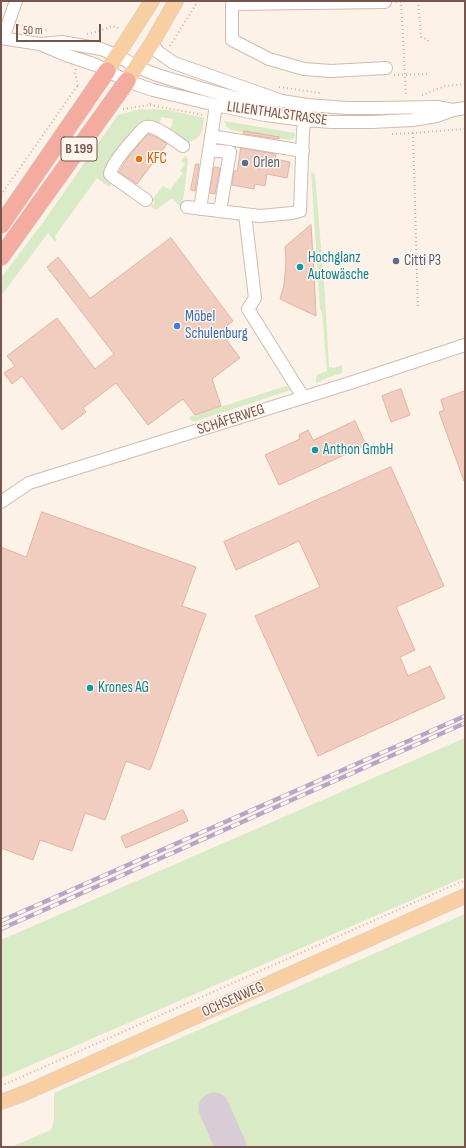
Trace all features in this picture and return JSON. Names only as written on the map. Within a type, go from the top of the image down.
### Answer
[{"type":"highway","name":"B 199","points":[[1,225],[107,71]]},
{"type":"highway","name":"B 199","points":[[1,258],[127,81]]},
{"type":"main road","name":"B 199","points":[[107,71],[152,1]]},
{"type":"main road","name":"B 199","points":[[127,81],[152,43],[176,1]]},
{"type":"main road","name":"OCHSENWEG","points":[[1,1102],[25,1093],[465,896]]},
{"type":"street","points":[[16,1],[9,23],[2,38],[40,44]]},
{"type":"street","points":[[385,2],[233,3],[232,40],[269,59],[304,69],[331,71],[386,68]]},
{"type":"street","name":"LILIENTHALSTRASSE","points":[[40,44],[62,42],[101,49],[118,56],[137,67],[161,76],[236,98],[263,103],[282,100]]},
{"type":"street","name":"LILIENTHALSTRASSE","points":[[152,43],[158,52],[174,63],[282,100],[307,105],[347,108],[412,102],[453,110]]},
{"type":"street","name":"LILIENTHALSTRASSE","points":[[40,44],[96,65],[127,81],[153,90],[265,115],[304,120],[372,122],[412,120],[437,116],[453,110],[465,108]]},
{"type":"street","points":[[200,208],[216,105]]},
{"type":"street","points":[[187,207],[260,216],[300,211],[303,131],[307,105]]},
{"type":"street","points":[[146,200],[112,176],[110,174],[111,170],[141,130],[145,127],[150,126],[156,128],[183,146]]},
{"type":"street","points":[[211,136],[302,151]]},
{"type":"street","points":[[209,150],[230,152],[220,211]]},
{"type":"street","points":[[244,214],[255,298],[248,309],[303,397]]},
{"type":"street","name":"SCHÄFERWEG","points":[[1,502],[29,483],[465,345]]},
{"type":"path","points":[[401,1],[406,97],[412,102]]},
{"type":"path","points":[[418,1],[421,37],[428,40],[428,44]]},
{"type":"path","points":[[9,23],[52,31]]},
{"type":"path","points":[[84,35],[112,26],[119,28],[123,23]]},
{"type":"path","points":[[170,45],[173,48]]},
{"type":"path","points":[[386,68],[386,76],[429,74]]},
{"type":"path","points":[[420,96],[445,86],[465,84]]},
{"type":"path","points":[[1,195],[78,86]]},
{"type":"path","points":[[275,86],[323,94]]},
{"type":"path","points":[[412,120],[418,308]]},
{"type":"path","points":[[1,1086],[465,880]]},
{"type":"green space","points":[[141,109],[168,110],[204,118],[201,134],[196,139],[186,143],[161,126],[171,128],[173,119],[161,117],[159,125],[150,122],[124,149],[114,181],[109,187],[97,178],[55,236],[57,240],[55,242],[48,233],[1,296],[1,278],[46,218],[118,115]]},
{"type":"green space","points":[[224,121],[295,133],[295,136],[293,139],[289,140],[231,130],[227,127]]},
{"type":"green space","points":[[185,156],[187,157],[188,161],[181,208],[172,198],[156,210],[151,207],[155,202],[152,200],[163,186],[170,190],[183,173],[180,171],[185,164],[181,161]]},
{"type":"green space","points":[[311,172],[315,174],[329,367],[334,368],[342,365],[342,373],[316,383],[316,377],[320,373],[327,371],[322,312],[320,309]]},
{"type":"green space","points":[[286,386],[291,390],[193,422],[189,417]]},
{"type":"green space","points":[[465,738],[465,877],[1,1078],[1,940]]},
{"type":"green space","points":[[465,914],[465,1147],[11,1147],[51,1130],[54,1119],[54,1093]]},
{"type":"building","points":[[244,131],[279,137],[279,139],[244,134]]},
{"type":"building","points":[[148,134],[167,144],[137,184],[119,172],[129,156]]},
{"type":"building","points":[[241,148],[276,154],[275,159],[290,162],[287,178],[267,174],[265,186],[255,184],[254,189],[232,185],[234,171],[237,171]]},
{"type":"building","points":[[196,164],[199,164],[195,191],[191,190]]},
{"type":"building","points":[[214,167],[220,168],[215,194],[210,193]]},
{"type":"building","name":"Hochglanz Autowäsche","points":[[311,225],[316,316],[280,299],[285,275],[285,247]]},
{"type":"building","points":[[171,238],[233,321],[220,331],[240,358],[212,379],[221,406],[195,415],[183,399],[148,425],[116,383],[83,408],[86,412],[62,430],[22,376],[12,384],[4,373],[15,366],[7,356],[57,318],[95,369],[114,354],[47,267],[58,257],[90,298]]},
{"type":"building","points":[[401,389],[410,415],[391,422],[382,396]]},
{"type":"building","points":[[465,391],[464,481],[439,412],[444,410],[441,400]]},
{"type":"building","name":"Anthon GmbH","points":[[355,421],[366,445],[279,485],[265,455],[300,439],[299,435],[308,430],[313,440]]},
{"type":"building","points":[[391,467],[444,586],[396,607],[415,650],[400,657],[408,676],[430,666],[445,698],[318,756],[255,616],[320,587],[299,541],[236,570],[224,542]]},
{"type":"building","name":"Krones AG","points":[[42,512],[196,567],[182,606],[206,614],[150,770],[126,761],[105,820],[85,813],[72,851],[40,840],[33,860],[1,848],[1,547],[26,557]]},
{"type":"building","points":[[183,810],[188,821],[126,848],[121,837]]},
{"type":"taxiway","points":[[214,1108],[231,1147]]},
{"type":"railway","points":[[1,921],[465,716]]},
{"type":"railway","points":[[1,929],[465,723]]},
{"type":"place","name":"KFC","points":[[139,159]]},
{"type":"place","name":"Orlen","points":[[245,163]]},
{"type":"place","name":"Citti P3","points":[[396,261]]},
{"type":"place","name":"Hochglanz Autowäsche","points":[[300,267]]},
{"type":"place","name":"Möbel Schulenburg","points":[[177,326]]},
{"type":"place","name":"Anthon GmbH","points":[[315,450]]},
{"type":"place","name":"Krones AG","points":[[90,688]]}]
